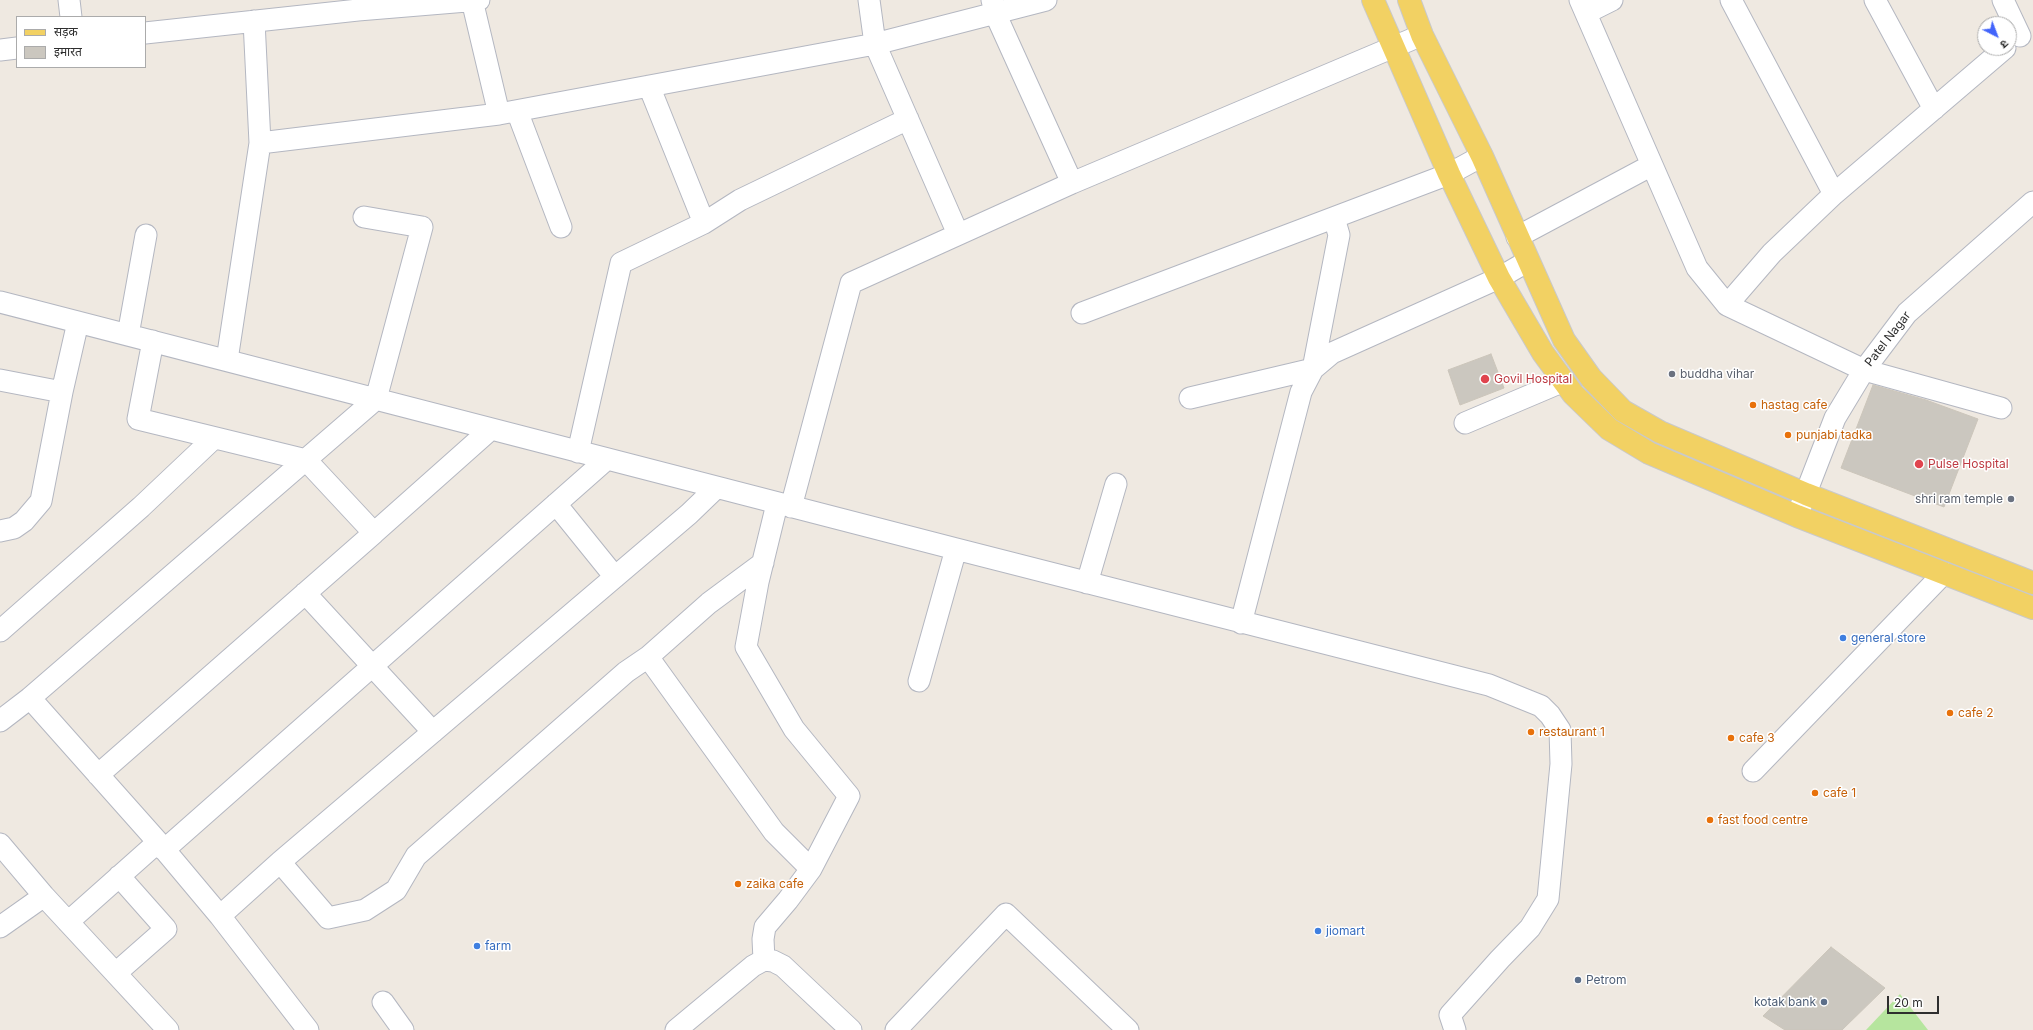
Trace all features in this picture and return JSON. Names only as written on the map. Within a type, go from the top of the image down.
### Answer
[{"type":"main road","points":[[1374,0],[1449,174],[1499,278],[1543,352],[1564,381],[1574,394],[1609,429],[1649,453],[1797,516],[2033,608]]},
{"type":"main road","points":[[1409,0],[1422,35],[1482,156],[1564,340],[1591,378],[1623,411],[1660,432],[1806,494],[2033,583]]},
{"type":"street","points":[[69,0],[71,16]]},
{"type":"street","points":[[146,34],[254,21],[357,5],[475,0],[508,113],[561,227]]},
{"type":"street","points":[[869,0],[875,44],[958,234]]},
{"type":"street","points":[[260,143],[508,113],[875,44],[994,7],[1046,0]]},
{"type":"street","points":[[1612,0],[1583,6],[1697,268],[1728,306],[1864,370],[2001,408]]},
{"type":"street","points":[[1731,0],[1834,194]]},
{"type":"street","points":[[1875,0],[1934,109]]},
{"type":"street","points":[[2003,0],[2009,16]]},
{"type":"street","points":[[994,7],[1072,183]]},
{"type":"street","points":[[226,360],[260,143],[254,21]]},
{"type":"street","points":[[764,960],[762,939],[765,927],[788,900],[811,869],[849,796],[794,729],[746,647],[763,563],[784,505],[851,283],[1072,183],[1422,35]]},
{"type":"street","points":[[0,50],[16,48]]},
{"type":"street","points":[[1728,306],[1772,253],[1834,194],[1996,56]]},
{"type":"street","points":[[649,86],[704,223]]},
{"type":"street","points":[[578,452],[621,263],[704,223],[740,200],[908,119]]},
{"type":"street","points":[[1082,314],[1449,174],[1482,156]]},
{"type":"street","points":[[1517,237],[1652,165]]},
{"type":"street","name":"Patel Nagar","points":[[1797,516],[1835,418],[1864,370],[1906,313],[2033,202]]},
{"type":"street","points":[[0,720],[30,698],[376,399],[422,227],[364,217]]},
{"type":"street","points":[[1241,623],[1301,392],[1313,369],[1339,235],[1334,218]]},
{"type":"street","points":[[128,335],[146,235]]},
{"type":"street","points":[[1190,398],[1313,369],[1332,353],[1499,278],[1528,262]]},
{"type":"street","points":[[0,302],[956,550],[1489,685],[1540,706],[1550,715],[1560,730],[1561,764],[1548,899],[1530,928],[1450,1015],[1455,1030]]},
{"type":"street","points":[[0,530],[14,528],[24,521],[41,501],[62,392],[78,322]]},
{"type":"street","points":[[153,341],[138,419],[306,460],[374,533]]},
{"type":"street","points":[[0,380],[62,392]]},
{"type":"street","points":[[1465,423],[1564,381]]},
{"type":"street","points":[[98,775],[491,429]]},
{"type":"street","points":[[0,631],[141,508],[214,438]]},
{"type":"street","points":[[68,922],[119,876],[161,846],[372,666],[607,459]]},
{"type":"street","points":[[1086,583],[1116,484]]},
{"type":"street","points":[[220,916],[280,862],[689,514],[716,488]]},
{"type":"street","points":[[556,504],[615,577]]},
{"type":"street","points":[[919,681],[956,550]]},
{"type":"street","points":[[280,862],[328,918],[365,910],[396,890],[416,856],[626,672],[648,657],[709,603],[763,563]]},
{"type":"street","points":[[1753,771],[1944,573]]},
{"type":"street","points":[[305,593],[433,732]]},
{"type":"street","points":[[648,657],[774,832],[811,869]]},
{"type":"street","points":[[30,698],[161,846],[220,916],[308,1030]]},
{"type":"street","points":[[0,844],[44,896],[116,973],[162,1028]]},
{"type":"street","points":[[116,973],[166,929],[119,876]]},
{"type":"street","points":[[0,927],[44,896]]},
{"type":"street","points":[[896,1030],[1006,914],[1128,1030]]},
{"type":"street","points":[[676,1030],[753,966],[764,960],[773,961],[782,966],[851,1030]]},
{"type":"street","points":[[383,1002],[403,1030]]},
{"type":"green space","points":[[1900,994],[1928,1030],[1866,1030]]},
{"type":"building","points":[[1491,354],[1504,388],[1460,405],[1448,370]]},
{"type":"building","points":[[1873,385],[1926,400],[1978,419],[1944,507],[1841,468]]},
{"type":"building","name":"kotak bank","points":[[1831,947],[1885,988],[1842,1030],[1785,1030],[1763,1016]]},
{"type":"place","name":"buddha vihar","points":[[1672,374]]},
{"type":"place","name":"Govil Hospital","points":[[1485,379]]},
{"type":"place","name":"hastag cafe","points":[[1753,405]]},
{"type":"place","name":"punjabi tadka","points":[[1788,435]]},
{"type":"place","name":"Pulse Hospital","points":[[1919,464]]},
{"type":"place","name":"shri ram temple","points":[[2011,499]]},
{"type":"place","name":"general store","points":[[1843,638]]},
{"type":"place","name":"cafe 2","points":[[1950,713]]},
{"type":"place","name":"restaurant 1","points":[[1531,732]]},
{"type":"place","name":"cafe 3","points":[[1731,738]]},
{"type":"place","name":"cafe 1","points":[[1815,793]]},
{"type":"place","name":"fast food centre","points":[[1710,820]]},
{"type":"place","name":"zaika cafe","points":[[738,884]]},
{"type":"place","name":"jiomart","points":[[1318,931]]},
{"type":"place","name":"farm","points":[[477,946]]},
{"type":"place","name":"Petrom","points":[[1578,980]]},
{"type":"place","name":"kotak bank","points":[[1824,1002]]}]
